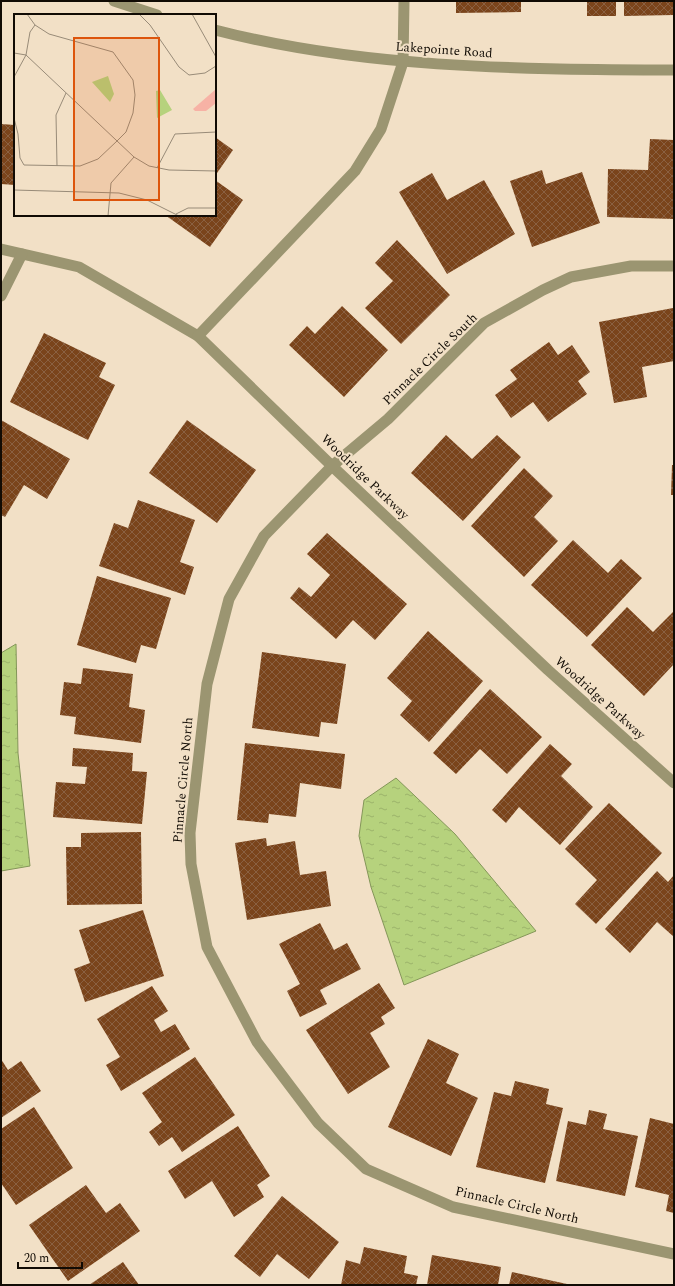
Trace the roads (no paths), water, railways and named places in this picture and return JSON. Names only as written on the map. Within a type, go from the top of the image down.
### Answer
[{"type":"street","points":[[114,1],[154,14]]},
{"type":"street","points":[[198,336],[355,171],[381,130],[403,62],[404,1]]},
{"type":"street","name":"Lakepointe Road","points":[[216,30],[235,36],[323,53],[403,62],[484,67],[577,70],[674,70]]},
{"type":"street","name":"Woodridge Parkway","points":[[1,249],[79,267],[198,336],[332,466],[548,670],[674,783]]},
{"type":"street","points":[[1,296],[22,254]]},
{"type":"street","name":"Pinnacle Circle South","points":[[332,466],[388,419],[484,323],[543,290],[571,277],[631,266],[674,266]]},
{"type":"street","name":"Pinnacle Circle North","points":[[332,466],[264,536],[229,599],[211,668],[207,684],[190,833],[191,864],[207,947],[257,1042],[318,1123],[366,1169],[454,1207],[674,1254]]},
{"type":"water","points":[[16,644],[18,753],[30,866],[1,871],[1,653]]},
{"type":"water","points":[[396,778],[455,834],[536,931],[404,985],[371,887],[359,836],[364,800]]}]
